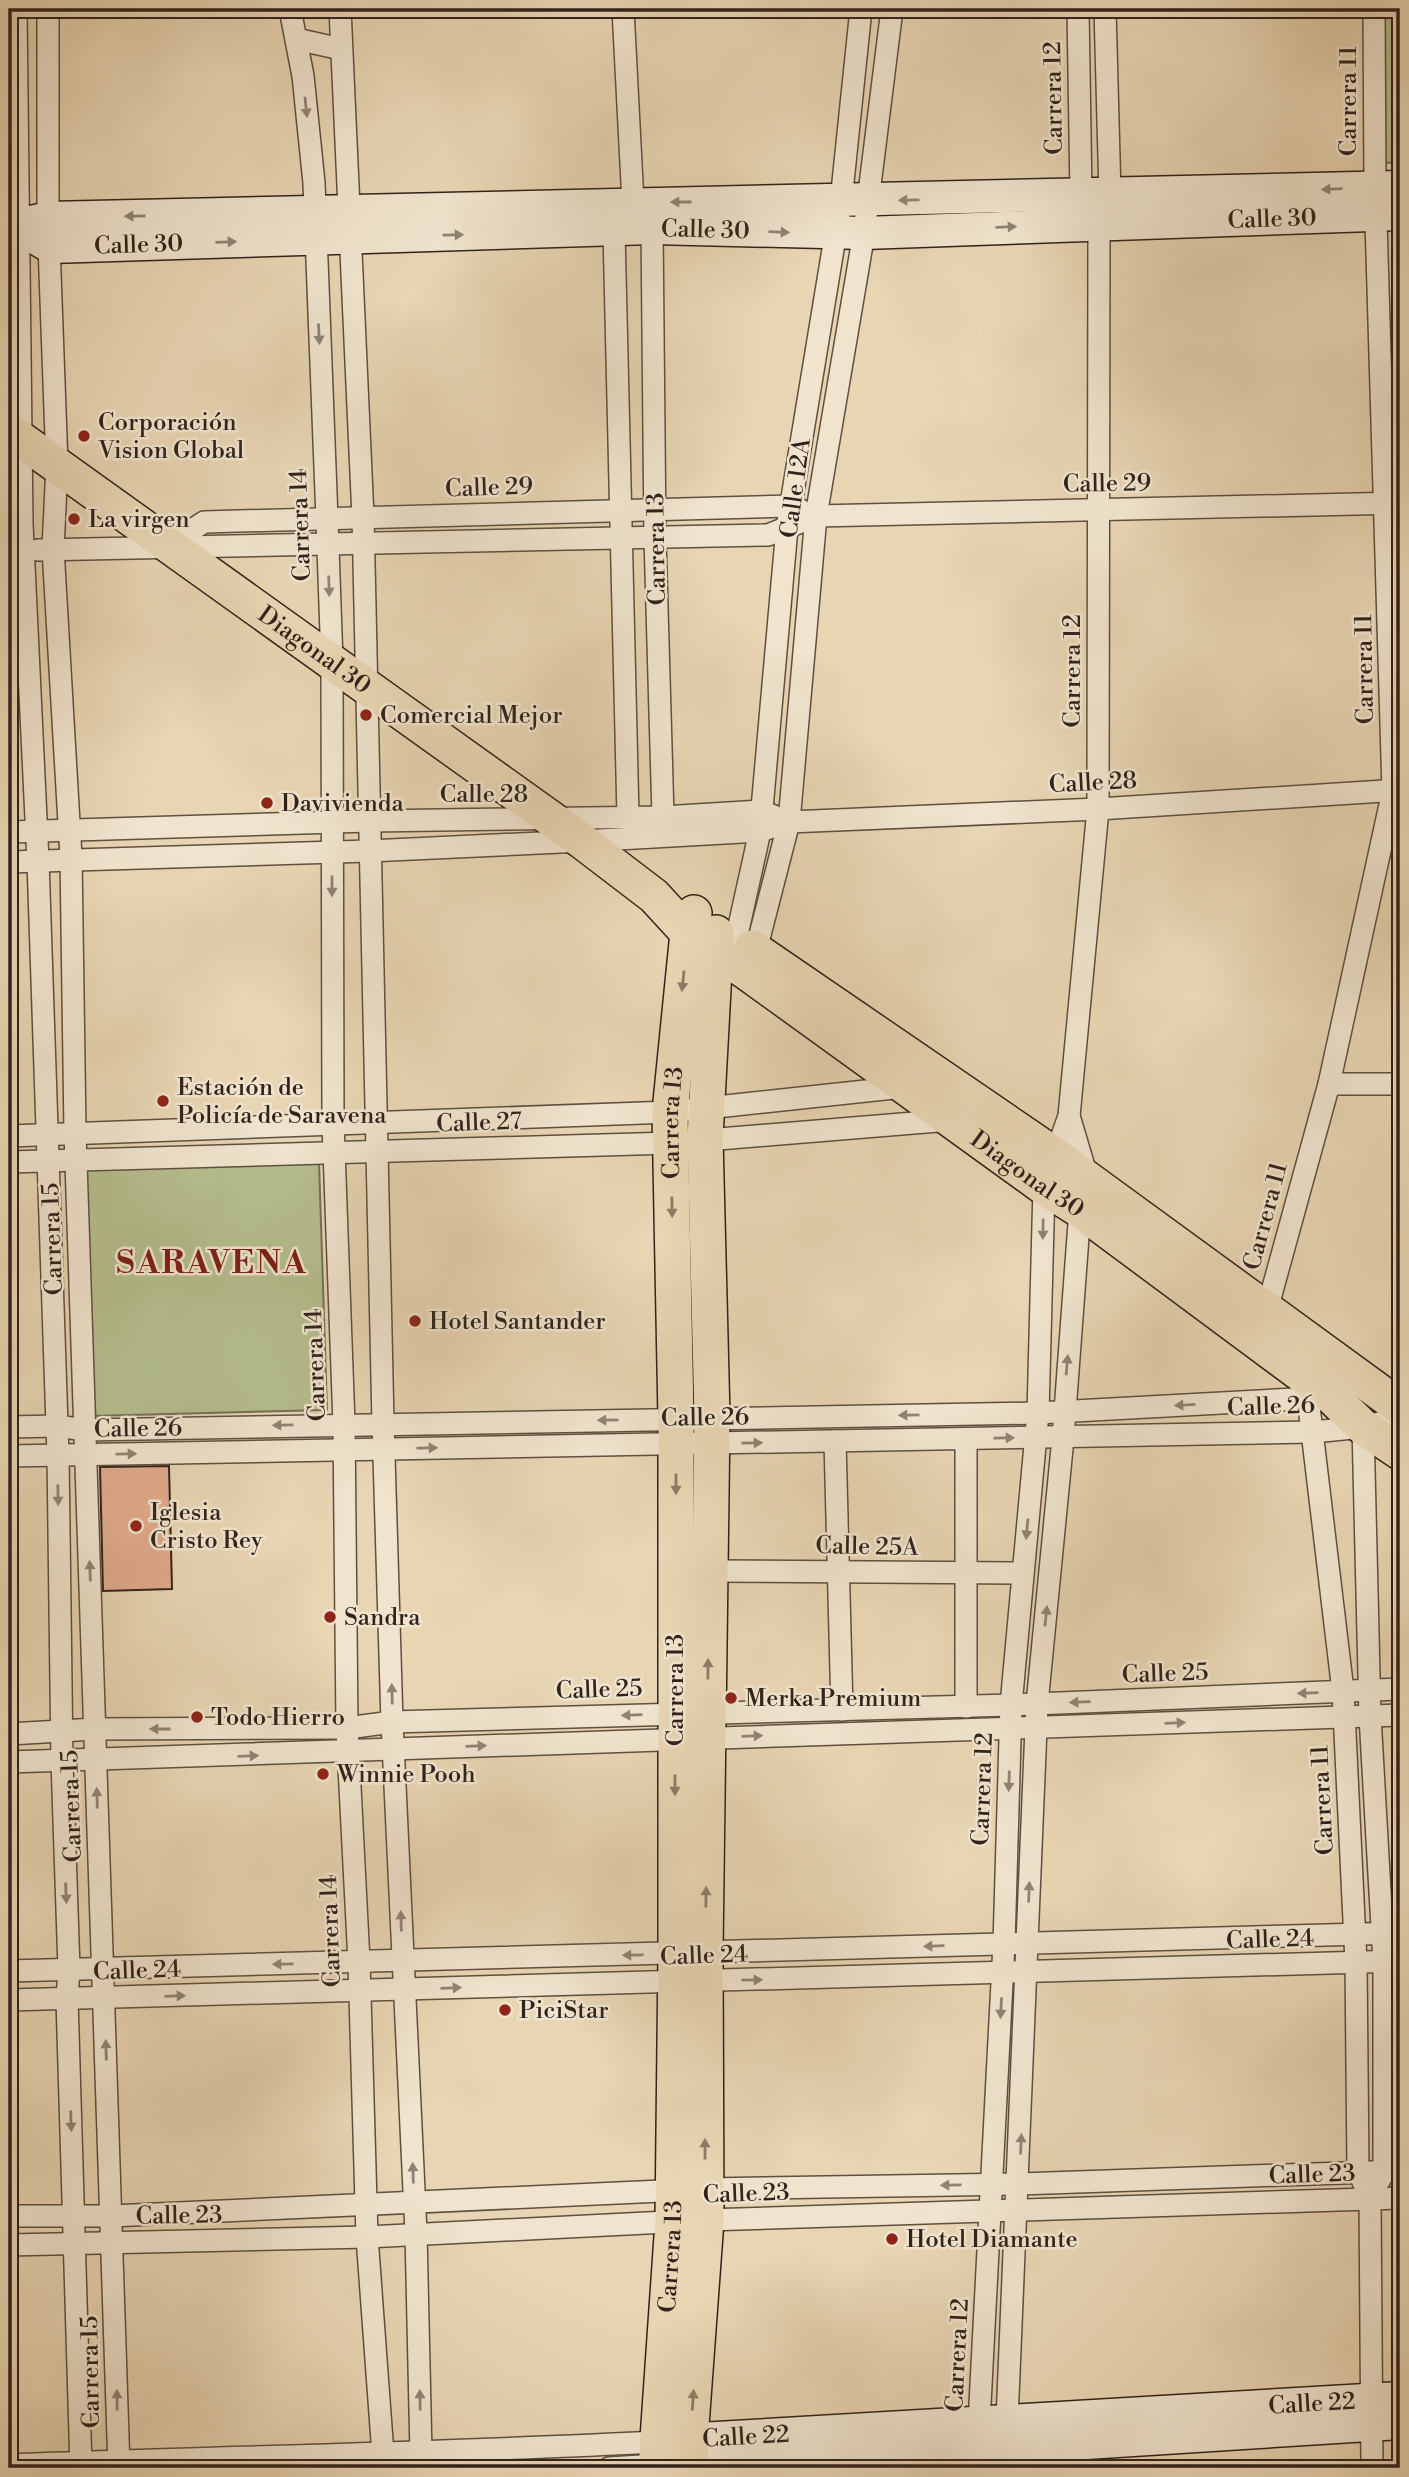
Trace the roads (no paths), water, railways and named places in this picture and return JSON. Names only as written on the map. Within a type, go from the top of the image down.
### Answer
[{"type":"main road","name":"Diagonal 30","points":[[15,435],[366,684],[723,944],[1053,1154],[1084,1195],[1320,1397],[1400,1452]]},
{"type":"main road","name":"Diagonal 30","points":[[723,944],[904,1087],[1044,1187],[1084,1195],[1266,1312],[1395,1404]]},
{"type":"main road","name":"Carrera 13","points":[[674,2458],[689,2206],[691,1967],[691,1726],[676,1431],[688,1125],[723,944]]},
{"type":"main road","name":"Carrera 13","points":[[688,1125],[712,1430],[710,1571],[691,1726]]},
{"type":"street","name":"Carrera 15","points":[[48,9],[50,233],[57,465],[52,549],[71,858],[75,1132],[113,2242],[118,2464]]},
{"type":"street","name":"Carrera 14","points":[[290,9],[314,183],[327,519],[332,662],[333,1123],[344,1424],[347,1728],[359,1962],[367,2237],[384,2461]]},
{"type":"street","points":[[340,9],[363,517],[375,1151],[394,1749],[416,2233],[420,2461]]},
{"type":"street","points":[[623,9],[633,203],[652,228]]},
{"type":"street","name":"Calle 12A","points":[[723,944],[789,822],[816,516],[853,201],[861,9]]},
{"type":"street","name":"Calle 12A","points":[[723,944],[760,821],[790,506],[850,233],[853,201],[892,9]]},
{"type":"street","name":"Carrera 12","points":[[1079,9],[1097,205]]},
{"type":"street","name":"Carrera 12","points":[[993,2446],[1018,2212],[1037,1704],[1084,1195],[1069,1116],[1098,809],[1097,205],[1105,9]]},
{"type":"street","name":"Carrera 11","points":[[1266,1312],[1329,1084],[1396,790],[1388,201],[1374,9]]},
{"type":"street","name":"Carrera 15","points":[[20,10],[12,228],[15,524],[38,861],[58,1455],[62,1761],[69,1969],[67,1999],[77,2244],[81,2465]]},
{"type":"street","points":[[296,39],[341,49]]},
{"type":"street","name":"Calle 30","points":[[50,233],[314,226],[633,203],[853,201],[1097,205],[1388,201]]},
{"type":"street","points":[[614,232],[633,203]]},
{"type":"street","name":"Calle 30","points":[[348,224],[614,232],[652,228],[850,233],[1097,205]]},
{"type":"street","points":[[12,228],[50,233]]},
{"type":"street","name":"Carrera 13","points":[[652,228],[655,538],[663,817]]},
{"type":"street","name":"Carrera 13","points":[[614,232],[628,817]]},
{"type":"street","name":"Calle 29","points":[[16,551],[169,545],[219,548],[768,535],[816,516],[1393,503]]},
{"type":"street","name":"Calle 29","points":[[169,545],[204,522],[790,506],[816,516]]},
{"type":"street","points":[[15,524],[52,549]]},
{"type":"street","name":"Calle 28","points":[[9,832],[369,821],[628,817],[789,822],[1098,809],[1396,790]]},
{"type":"street","points":[[628,817],[649,837],[663,817]]},
{"type":"street","name":"Calle 28","points":[[9,862],[71,858],[369,851],[582,841],[649,837],[760,821]]},
{"type":"street","points":[[1329,1084],[1400,1084]]},
{"type":"street","name":"Calle 27","points":[[9,1162],[375,1151],[688,1125],[904,1087]]},
{"type":"street","name":"Carrera 12","points":[[993,2446],[991,2213],[1004,1944],[1011,1705],[1038,1413],[1044,1187],[1053,1154],[1069,1116]]},
{"type":"street","name":"Calle 27","points":[[9,1136],[375,1122],[688,1125],[950,1120]]},
{"type":"street","name":"Carrera 11","points":[[1320,1397],[1312,1432],[1343,1691],[1356,1962],[1357,2171],[1370,2198],[1386,2411],[1372,2468]]},
{"type":"street","name":"Calle 26","points":[[9,1455],[385,1448],[1320,1397],[1395,1404]]},
{"type":"street","name":"Calle 26","points":[[712,1430],[835,1441],[1312,1432],[1363,1427],[1395,1404]]},
{"type":"street","name":"Calle 26","points":[[9,1427],[57,1426],[85,1430],[383,1423],[676,1431]]},
{"type":"street","name":"Carrera 11","points":[[1363,1427],[1370,1716],[1392,1934],[1392,2171],[1370,2198]]},
{"type":"street","points":[[966,1439],[966,1707]]},
{"type":"street","points":[[835,1441],[842,1710]]},
{"type":"street","name":"Calle 25A","points":[[710,1571],[1023,1573]]},
{"type":"street","name":"Calle 25","points":[[9,1762],[348,1752],[691,1726],[842,1710],[1400,1689]]},
{"type":"street","name":"Calle 25","points":[[9,1734],[95,1730],[347,1728],[393,1722],[1010,1729],[1400,1715]]},
{"type":"street","name":"Calle 24","points":[[9,2000],[406,1989],[1004,1944],[1392,1934]]},
{"type":"street","name":"Calle 24","points":[[9,1971],[403,1960],[1002,1974],[1392,1961]]},
{"type":"street","name":"Calle 23","points":[[9,2245],[367,2237],[689,2206],[992,2184],[1392,2171]]},
{"type":"street","name":"Calle 23","points":[[9,2217],[111,2216],[414,2203],[991,2213],[1400,2198]]},
{"type":"street","name":"Calle 22","points":[[9,2465],[674,2458],[993,2446],[1386,2411]]},
{"type":"street","name":"Calle 22","points":[[609,2468],[674,2458]]},
{"type":"place","name":"Corporación Vision Global","points":[[84,436]]},
{"type":"place","name":"La virgen","points":[[74,519]]},
{"type":"place","name":"Comercial Mejor","points":[[366,715]]},
{"type":"place","name":"Davivienda","points":[[267,803]]},
{"type":"place","name":"Estación de Policía de Saravena","points":[[163,1101]]},
{"type":"place","name":"Hotel Santander","points":[[415,1321]]},
{"type":"place","name":"Iglesia Cristo Rey","points":[[136,1526]]},
{"type":"place","name":"Sandra","points":[[330,1617]]},
{"type":"place","name":"Merka Premium","points":[[731,1698]]},
{"type":"place","name":"Todo Hierro","points":[[197,1717]]},
{"type":"place","name":"Winnie Pooh","points":[[323,1774]]},
{"type":"place","name":"PiciStar","points":[[505,2010]]},
{"type":"place","name":"Hotel Diamante","points":[[892,2239]]},
{"type":"district","name":"SARAVENA","points":[[212,1262]]}]
